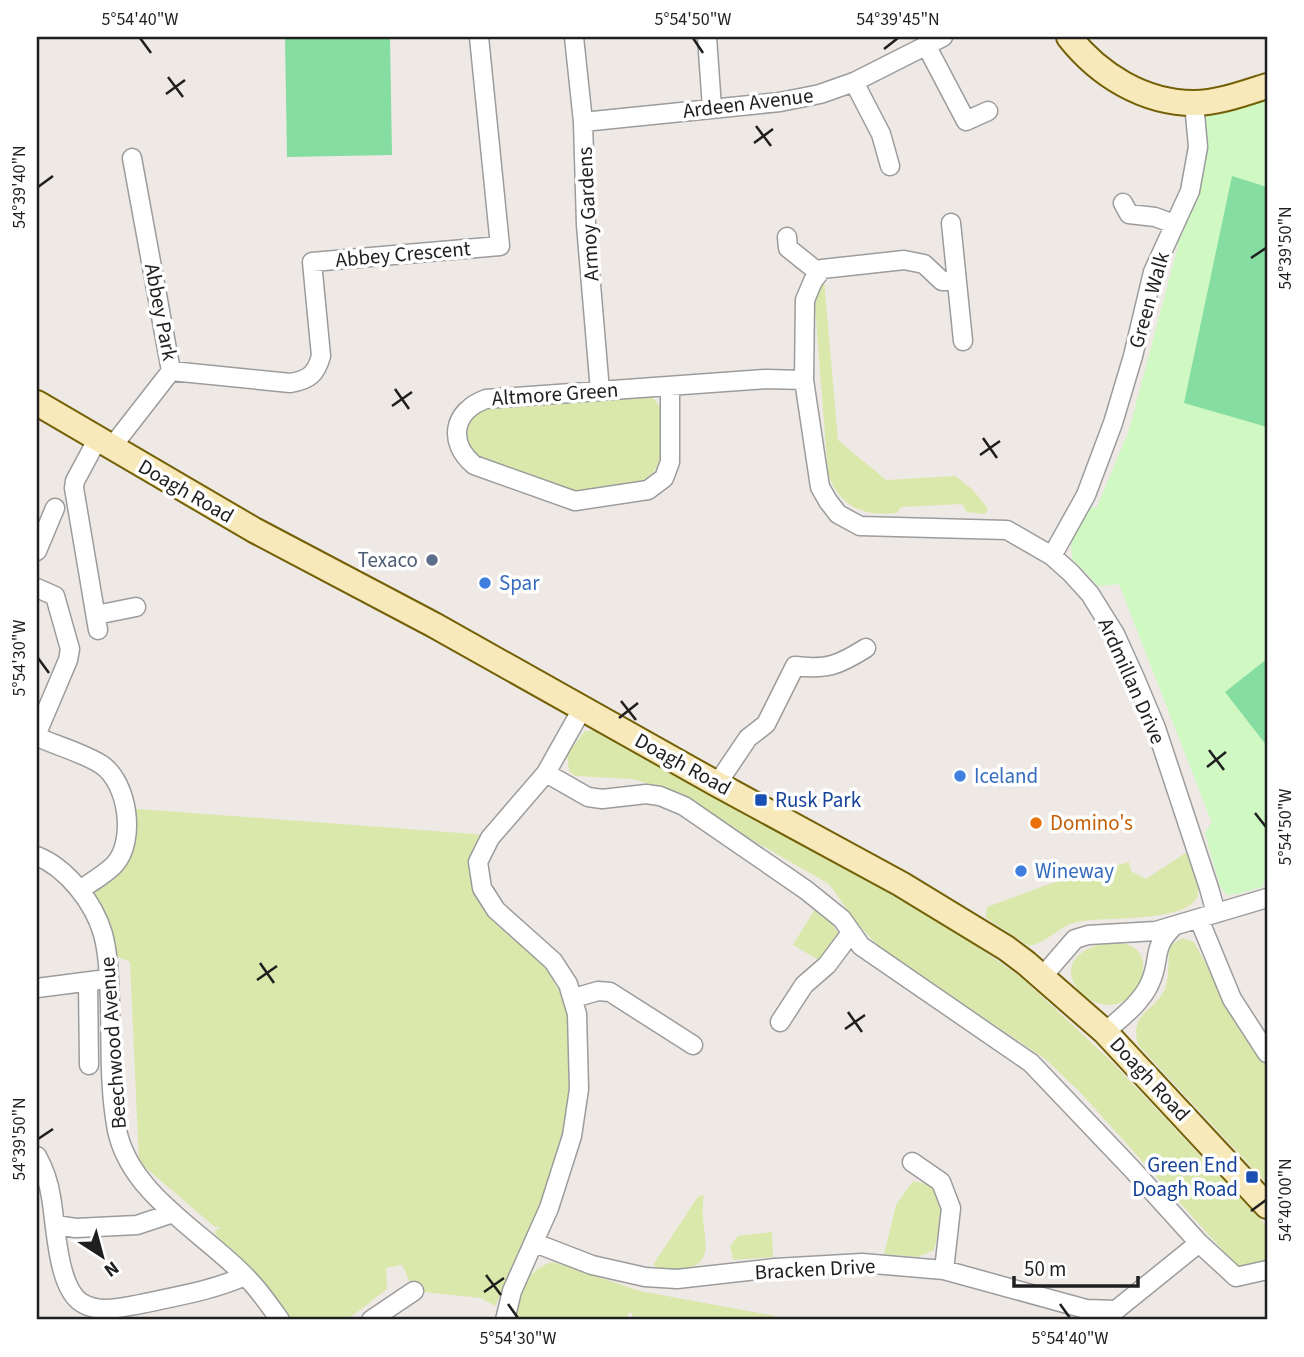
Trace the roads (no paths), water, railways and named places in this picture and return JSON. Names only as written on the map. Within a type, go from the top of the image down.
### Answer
[{"type":"main road","points":[[1069,37],[1084,56],[1111,78],[1149,96],[1194,103],[1238,95],[1267,86]]},
{"type":"main road","name":"Doagh Road","points":[[37,403],[254,530],[434,625],[947,911],[1006,948],[1105,1032],[1267,1206]]},
{"type":"street","name":"Abbey Crescent","points":[[172,371],[290,383],[306,381],[317,370],[321,356],[312,262],[500,246],[479,37]]},
{"type":"street","name":"Armoy Gardens","points":[[574,37],[583,122],[586,225],[600,391]]},
{"type":"street","points":[[707,37],[712,108]]},
{"type":"street","name":"Ardeen Avenue","points":[[583,122],[779,102],[820,94],[854,82],[943,37]]},
{"type":"street","points":[[926,45],[966,121],[988,111]]},
{"type":"street","points":[[854,82],[881,134],[890,166]]},
{"type":"street","name":"Green Walk","points":[[1052,556],[1086,495],[1113,423],[1133,356],[1153,272],[1188,199],[1198,147],[1194,103]]},
{"type":"street","name":"Abbey Park","points":[[132,158],[172,371],[104,444],[75,481],[74,488],[97,622],[136,607]]},
{"type":"street","points":[[1127,215],[1155,217],[1174,224]]},
{"type":"street","points":[[951,223],[963,341]]},
{"type":"street","points":[[787,237],[788,247],[818,272]]},
{"type":"street","points":[[804,380],[803,310],[808,289],[818,272],[827,268],[904,260],[924,264],[942,281],[956,281]]},
{"type":"street","name":"Altmore Green","points":[[670,386],[670,462],[664,478],[648,490],[585,501],[563,499],[474,465],[463,455],[458,443],[457,431],[463,413],[476,402],[486,398],[765,379],[804,380]]},
{"type":"street","name":"Ardmillan Drive","points":[[804,380],[820,487],[838,514],[860,526],[1007,530],[1052,556],[1090,594],[1115,634],[1156,728],[1206,877],[1207,916],[1232,999],[1267,1053]]},
{"type":"street","points":[[37,551],[55,508]]},
{"type":"street","points":[[37,589],[55,597],[70,649],[37,735],[101,764],[114,775],[121,789],[128,839],[116,863],[80,890]]},
{"type":"street","points":[[717,784],[748,738],[766,724],[795,666],[831,667],[866,648]]},
{"type":"street","points":[[505,1320],[512,1291],[535,1243],[565,1166],[579,1089],[577,1014],[568,984],[553,961],[496,910],[482,888],[478,862],[490,838],[546,773],[582,709]]},
{"type":"street","points":[[546,773],[588,797],[603,799],[646,794],[660,796],[684,806],[806,890],[842,919],[861,946],[1031,1063],[1199,1244],[1236,1277],[1267,1270]]},
{"type":"street","name":"Beechwood Avenue","points":[[37,856],[53,862],[80,890],[102,932],[109,979],[112,1088],[117,1130],[133,1171],[173,1213],[245,1276],[280,1320]]},
{"type":"street","points":[[1042,977],[1075,939],[1088,935],[1157,931],[1267,898]]},
{"type":"street","points":[[1105,1032],[1141,997],[1150,984],[1161,938],[1172,927]]},
{"type":"street","points":[[780,1022],[804,985],[827,965],[851,933]]},
{"type":"street","points":[[1129,933],[1144,944],[1154,969]]},
{"type":"street","points":[[37,988],[109,979]]},
{"type":"street","points":[[88,982],[89,1065]]},
{"type":"street","points":[[574,998],[598,991],[610,992],[693,1045]]},
{"type":"street","points":[[37,1156],[51,1194],[61,1263],[70,1292],[83,1304],[109,1310],[218,1288],[245,1276]]},
{"type":"street","points":[[912,1163],[940,1182],[951,1208],[944,1270]]},
{"type":"street","points":[[55,1225],[76,1228],[137,1225],[173,1213]]},
{"type":"street","name":"Bracken Drive","points":[[535,1243],[592,1265],[645,1277],[677,1279],[775,1268],[862,1263],[944,1270],[1086,1309],[1116,1310],[1199,1244]]},
{"type":"street","points":[[371,1320],[414,1291]]},
{"type":"place","name":"Texaco","points":[[432,560]]},
{"type":"place","name":"Spar","points":[[485,583]]},
{"type":"place","name":"Iceland","points":[[960,776]]},
{"type":"place","name":"Rusk Park","points":[[761,800]]},
{"type":"place","name":"Domino's","points":[[1036,823]]},
{"type":"place","name":"Wineway","points":[[1021,871]]},
{"type":"place","name":"Green End Doagh Road","points":[[1252,1177]]}]
